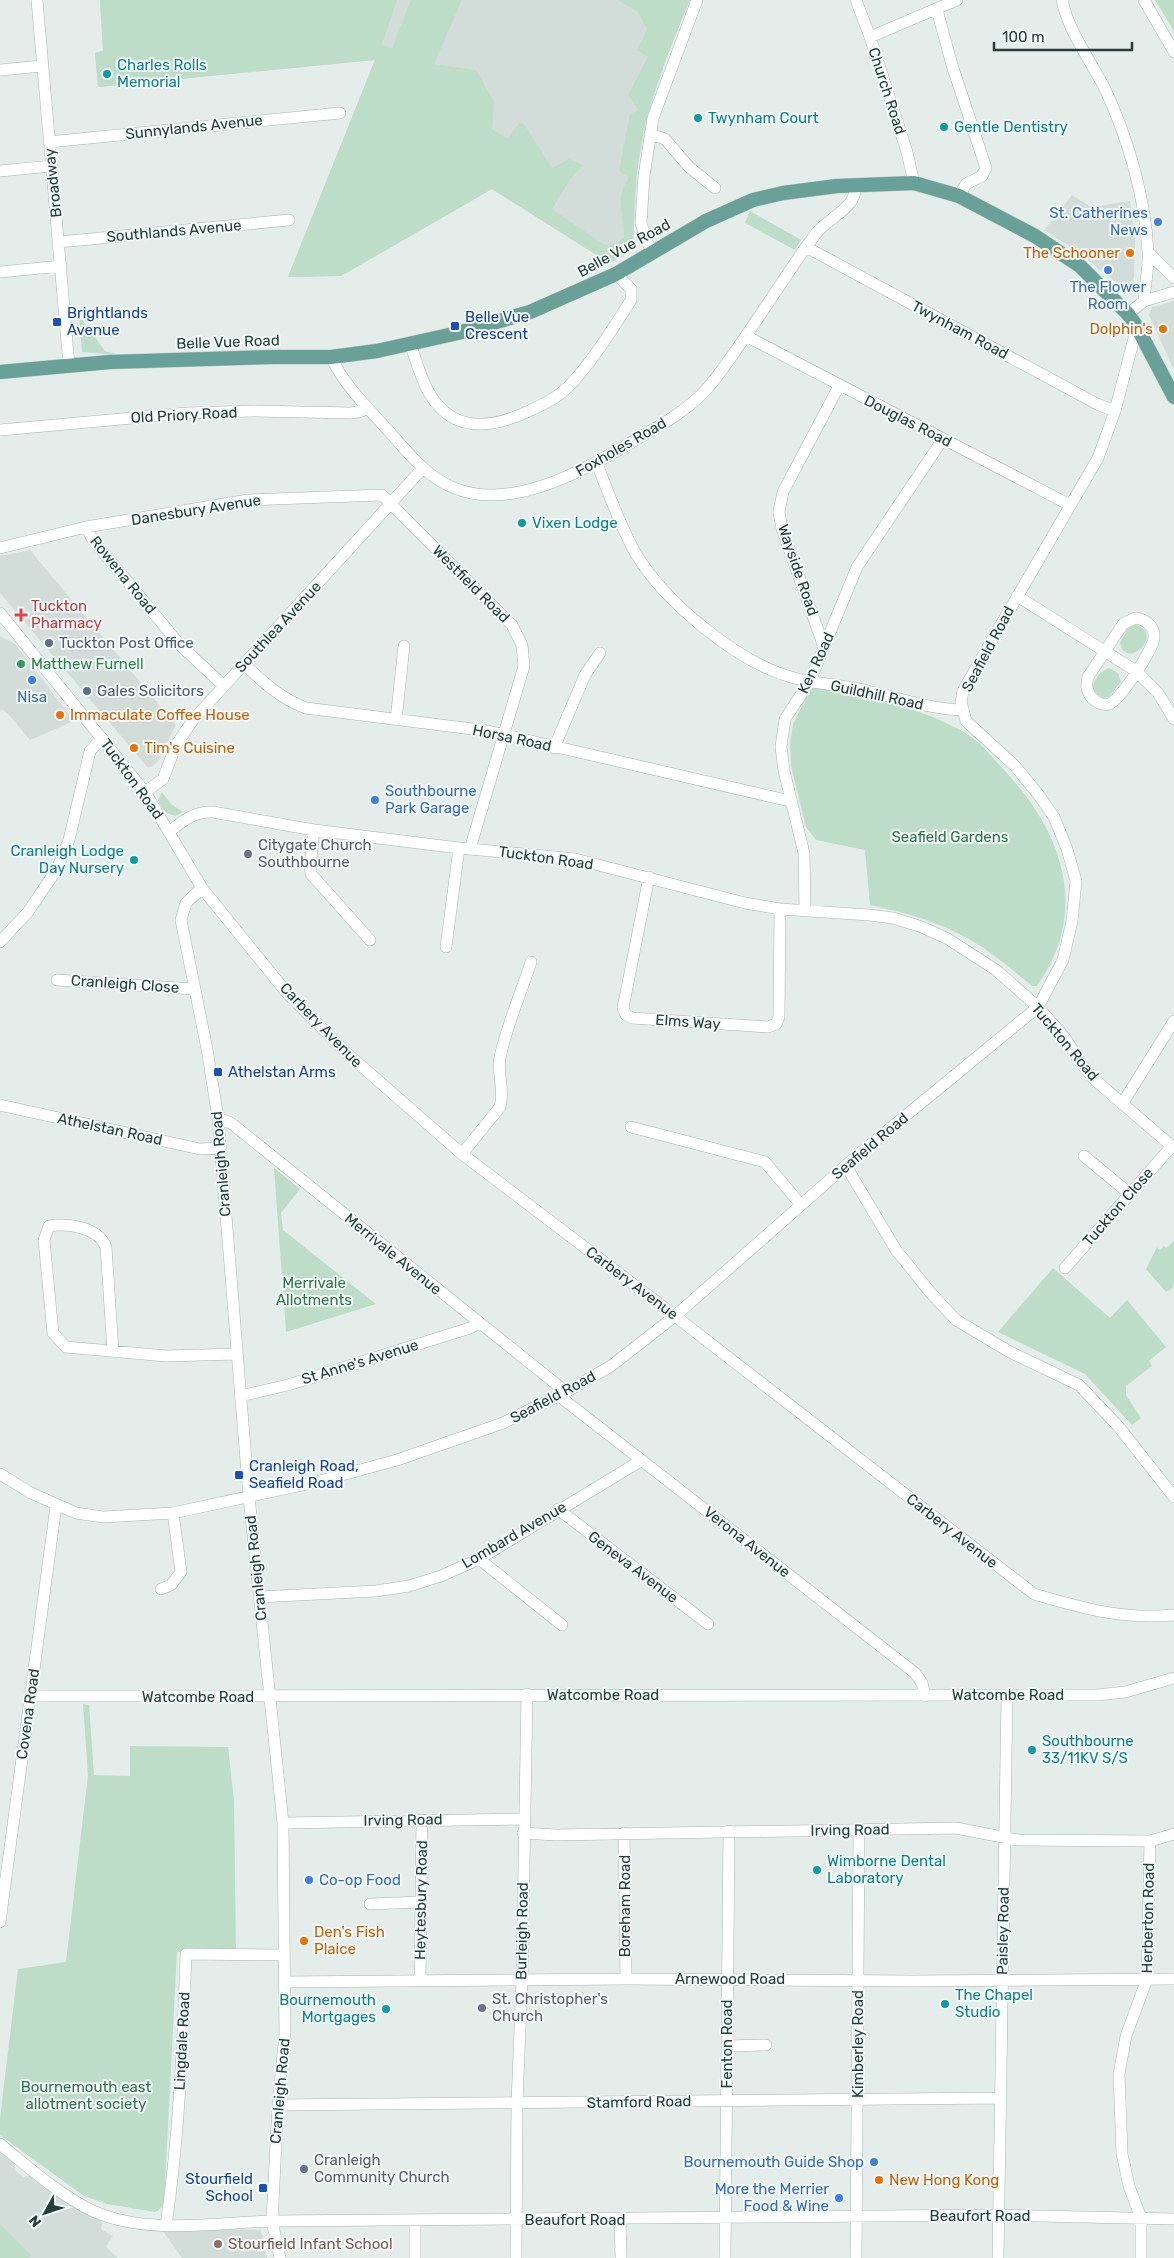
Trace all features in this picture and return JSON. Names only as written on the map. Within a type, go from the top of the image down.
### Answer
[{"type":"main road","name":"Belle Vue Road","points":[[0,372],[69,365],[264,357],[331,358],[377,351],[458,333],[530,312],[616,274],[706,221],[753,200],[783,193],[855,184],[914,184],[959,196],[1035,236],[1080,266],[1128,314],[1138,327],[1174,398]]},
{"type":"street","name":"Broadway","points":[[37,0],[69,365]]},
{"type":"street","points":[[653,252],[647,242],[641,223],[644,176],[650,134],[653,118],[668,73],[697,0]]},
{"type":"street","name":"Church Road","points":[[856,0],[870,37],[907,152],[914,184]]},
{"type":"street","points":[[870,37],[957,0]]},
{"type":"street","points":[[1062,0],[1070,27],[1092,64],[1113,107],[1128,149],[1140,198],[1148,252],[1144,301]]},
{"type":"street","points":[[1144,0],[1174,52]]},
{"type":"street","points":[[937,10],[952,65],[986,168],[982,176],[966,184],[959,196]]},
{"type":"street","points":[[0,70],[42,66]]},
{"type":"street","name":"Sunnylands Avenue","points":[[48,142],[340,114]]},
{"type":"street","points":[[650,134],[665,139],[689,167],[715,188]]},
{"type":"street","points":[[0,171],[51,166]]},
{"type":"street","name":"Foxholes Road","points":[[331,358],[339,375],[367,407],[423,468],[439,481],[454,488],[490,495],[544,485],[597,464],[689,406],[712,383],[819,230],[850,204],[856,192],[855,184]]},
{"type":"street","name":"Southlands Avenue","points":[[59,242],[289,220]]},
{"type":"street","name":"Twynham Road","points":[[806,247],[1090,400],[1115,411]]},
{"type":"street","points":[[1148,252],[1174,278]]},
{"type":"street","points":[[0,272],[61,266]]},
{"type":"street","points":[[410,343],[423,380],[434,401],[443,411],[452,417],[476,426],[510,420],[553,399],[568,387],[589,360],[631,300],[631,290],[616,274]]},
{"type":"street","points":[[1128,314],[1144,301],[1174,292]]},
{"type":"street","name":"Seafield Road","points":[[0,1474],[56,1506],[76,1513],[103,1517],[173,1513],[249,1498],[398,1460],[503,1423],[562,1394],[611,1366],[675,1316],[846,1166],[1038,1007],[1063,960],[1072,921],[1076,881],[1067,849],[1054,817],[1015,766],[966,721],[961,702],[963,691],[1098,458],[1115,411],[1138,327]]},
{"type":"street","name":"Douglas Road","points":[[746,336],[1070,505]]},
{"type":"street","name":"Wayside Road","points":[[824,647],[782,529],[780,512],[784,492],[839,386]]},
{"type":"street","name":"Old Priory Road","points":[[0,430],[187,413],[253,411],[351,414],[362,411],[367,407]]},
{"type":"street","name":"Ken Road","points":[[805,910],[804,853],[790,801],[782,747],[785,719],[810,681],[863,555],[943,439]]},
{"type":"street","name":"Guildhill Road","points":[[597,464],[629,541],[649,573],[685,612],[725,643],[778,672],[810,681],[856,688],[945,710],[963,710]]},
{"type":"street","name":"Southlea Avenue","points":[[145,792],[163,779],[176,745],[193,720],[423,468]]},
{"type":"street","name":"Danesbury Avenue","points":[[0,548],[86,528],[248,500],[382,495],[392,504]]},
{"type":"street","name":"Westfield Road","points":[[392,504],[512,625],[523,652],[524,666],[464,848],[446,947]]},
{"type":"street","name":"Rowena Road","points":[[86,528],[93,540],[180,645],[224,686]]},
{"type":"street","points":[[1017,596],[1136,672],[1158,693],[1174,719]]},
{"type":"street","name":"Tuckton Road","points":[[0,613],[145,792],[169,832],[192,815],[203,812],[314,830],[575,859],[716,896],[780,909],[893,918],[922,927],[948,939],[996,970],[1038,1007],[1095,1080],[1173,1147]]},
{"type":"street","points":[[1141,619],[1148,622],[1154,634],[1154,640],[1136,672],[1115,701],[1109,704],[1101,704],[1088,693],[1086,684],[1088,676],[1105,652],[1123,624],[1130,620],[1141,619]]},
{"type":"street","points":[[396,720],[404,646]]},
{"type":"street","points":[[554,748],[585,675],[600,653]]},
{"type":"street","name":"Horsa Road","points":[[244,664],[266,685],[292,703],[306,708],[503,734],[554,748],[790,801]]},
{"type":"street","points":[[0,942],[28,912],[57,869],[69,840],[90,751],[102,738]]},
{"type":"street","points":[[314,830],[311,874],[370,940]]},
{"type":"street","name":"Carbery Avenue","points":[[169,832],[202,888],[261,962],[319,1026],[392,1095],[462,1154],[1034,1594],[1097,1612],[1145,1618],[1174,1615]]},
{"type":"street","name":"Elms Way","points":[[649,877],[623,1008],[626,1016],[632,1018],[768,1027],[776,1024],[779,1017],[780,909]]},
{"type":"street","name":"Cranleigh Road","points":[[202,888],[186,903],[181,920],[218,1118],[249,1498],[283,1823],[285,2034],[278,2105],[272,2221],[280,2258]]},
{"type":"street","points":[[462,1154],[500,1107],[503,1098],[499,1075],[500,1058],[530,962]]},
{"type":"street","name":"Cranleigh Close","points":[[57,980],[194,989]]},
{"type":"street","points":[[1122,1104],[1174,1021]]},
{"type":"street","name":"Athelstan Road","points":[[0,1105],[200,1149],[220,1148]]},
{"type":"street","name":"Merrivale Avenue","points":[[218,1118],[232,1123],[479,1323],[562,1394]]},
{"type":"street","points":[[631,1127],[765,1162],[801,1205]]},
{"type":"street","name":"Tuckton Close","points":[[1064,1268],[1173,1147]]},
{"type":"street","points":[[1084,1156],[1130,1194]]},
{"type":"street","points":[[846,1166],[896,1250],[930,1292],[956,1320],[1010,1352],[1079,1385],[1118,1426],[1174,1497]]},
{"type":"street","points":[[113,1351],[106,1247],[102,1237],[93,1232],[61,1224],[49,1226],[44,1240],[53,1334],[66,1347],[166,1356],[237,1354]]},
{"type":"street","name":"St Anne's Avenue","points":[[240,1396],[288,1385],[470,1328],[479,1323]]},
{"type":"street","name":"Verona Avenue","points":[[562,1394],[642,1460],[915,1673],[922,1683],[925,1696]]},
{"type":"street","name":"Lombard Avenue","points":[[259,1597],[376,1591],[409,1586],[441,1576],[479,1559],[558,1509],[642,1460]]},
{"type":"street","name":"Covena Road","points":[[0,1922],[56,1506]]},
{"type":"street","name":"Geneva Avenue","points":[[558,1509],[708,1624]]},
{"type":"street","points":[[161,1589],[171,1584],[181,1572],[173,1513]]},
{"type":"street","points":[[479,1559],[562,1625]]},
{"type":"street","name":"Watcombe Road","points":[[30,1696],[270,1697],[527,1694],[1097,1695],[1126,1692],[1174,1678]]},
{"type":"street","name":"Burleigh Road","points":[[516,2258],[517,2103],[522,1980],[523,1820],[527,1694]]},
{"type":"street","name":"Paisley Road","points":[[998,2258],[1007,1695]]},
{"type":"street","name":"Heytesbury Road","points":[[420,1981],[422,1820]]},
{"type":"street","name":"Irving Road","points":[[283,1823],[523,1820]]},
{"type":"street","name":"Irving Road","points":[[523,1833],[556,1835],[624,1832],[956,1828],[1006,1839],[1150,1841],[1174,1834]]},
{"type":"street","name":"Kimberley Road","points":[[856,2258],[859,1830]]},
{"type":"street","name":"Fenton Road","points":[[725,2258],[729,1831]]},
{"type":"street","name":"Boreham Road","points":[[624,1832],[626,1979]]},
{"type":"street","name":"Herberton Road","points":[[1141,2258],[1141,2218],[1129,2186],[1120,2141],[1119,2074],[1126,2036],[1147,1980],[1150,1841]]},
{"type":"street","points":[[370,1904],[421,1902]]},
{"type":"street","name":"Lingdale Road","points":[[166,2226],[172,2184],[182,2063],[186,1954],[284,1955]]},
{"type":"street","name":"Arnewood Road","points":[[285,1982],[626,1979],[858,1981],[1174,1979]]},
{"type":"street","points":[[728,2046],[766,2045]]},
{"type":"street","name":"Stamford Road","points":[[278,2105],[1001,2098]]},
{"type":"street","name":"Beaufort Road","points":[[0,2144],[24,2164],[94,2212],[135,2223],[166,2226],[272,2221],[620,2220],[998,2215],[1174,2219]]},
{"type":"street","points":[[415,2220],[415,2258]]},
{"type":"street","points":[[620,2220],[620,2258]]},
{"type":"shaded area","points":[[100,0],[669,0],[663,69],[647,117],[637,171],[633,246],[626,255],[609,263],[492,189],[341,276],[288,277],[375,60],[98,87],[95,53],[103,51]]},
{"type":"shaded area","points":[[1072,195],[1091,207],[1130,201],[1135,241],[1134,277],[1131,286],[1121,286],[1075,250],[1044,230]]},
{"type":"shaded area","points":[[1174,301],[1174,370],[1149,315],[1152,307]]},
{"type":"shaded area","points":[[30,550],[176,725],[158,761],[153,766],[148,768],[0,593],[0,556]]},
{"type":"shaded area","points":[[0,636],[15,644],[74,721],[30,740],[9,715],[2,709],[0,711]]},
{"type":"shaded area","points":[[0,2151],[15,2164],[15,2170],[23,2177],[31,2175],[68,2204],[100,2220],[102,2223],[101,2229],[113,2236],[106,2247],[118,2258],[0,2258]]},
{"type":"shaded area","name":"Stourfield Infant School","points":[[185,2228],[261,2230],[267,2258],[182,2258],[162,2230]]},
{"type":"green space","points":[[100,0],[397,0],[382,45],[392,48],[411,0],[462,0],[434,64],[476,70],[494,102],[492,129],[508,139],[519,123],[524,124],[552,168],[569,159],[583,165],[569,181],[552,209],[603,244],[612,245],[624,237],[621,197],[629,177],[619,171],[630,114],[638,110],[628,95],[648,57],[637,50],[647,29],[638,12],[618,0],[690,0],[661,72],[643,133],[637,170],[633,246],[626,255],[609,263],[492,189],[341,276],[288,277],[375,60],[98,87],[95,53],[103,51]]},
{"type":"green space","points":[[1155,0],[1174,0],[1174,31]]},
{"type":"green space","points":[[750,211],[801,240],[795,250],[745,223]]},
{"type":"green space","points":[[79,315],[105,351],[118,355],[82,352]]},
{"type":"green space","points":[[1134,624],[1143,629],[1147,635],[1146,642],[1142,648],[1129,654],[1124,651],[1120,643],[1129,626]]},
{"type":"green space","points":[[1109,668],[1118,673],[1121,682],[1109,697],[1102,698],[1093,690],[1094,683],[1100,674]]},
{"type":"green space","name":"Seafield Gardens","points":[[812,685],[892,704],[931,716],[949,724],[977,741],[1023,792],[1054,844],[1062,872],[1065,900],[1063,929],[1053,957],[1037,986],[1032,986],[997,958],[969,939],[916,916],[870,905],[865,850],[816,840],[806,827],[791,766],[790,744],[793,724]]},
{"type":"green space","points":[[162,792],[171,804],[183,812],[175,816],[164,812],[158,800]]},
{"type":"green space","name":"Merrivale Allotments","points":[[274,1168],[300,1189],[281,1213],[283,1230],[376,1304],[286,1332]]},
{"type":"green space","points":[[1174,1241],[1173,1288],[1166,1292],[1146,1269],[1157,1247],[1159,1250],[1164,1246],[1166,1248]]},
{"type":"green space","points":[[1053,1268],[1110,1318],[1127,1300],[1166,1347],[1149,1361],[1152,1366],[1126,1386],[1126,1395],[1141,1418],[1132,1425],[1085,1374],[998,1332]]},
{"type":"green space","name":"Bournemouth east allotment society","points":[[83,1704],[89,1705],[94,1775],[130,1776],[130,1746],[228,1747],[234,1800],[236,1951],[177,1952],[164,2203],[155,2212],[107,2204],[84,2196],[0,2135],[0,2118],[18,1969],[66,1962],[88,1775]]},
{"type":"green space","points":[[0,2224],[31,2255],[29,2258],[0,2258]]},
{"type":"place","name":"Charles Rolls Memorial","points":[[107,74]]},
{"type":"place","name":"Twynham Court","points":[[698,118]]},
{"type":"place","name":"Gentle Dentistry","points":[[944,127]]},
{"type":"place","name":"St. Catherines News","points":[[1158,222]]},
{"type":"place","name":"The Schooner","points":[[1130,253]]},
{"type":"place","name":"The Flower Room","points":[[1108,270]]},
{"type":"place","name":"Brightlands Avenue","points":[[57,322]]},
{"type":"place","name":"Belle Vue Crescent","points":[[455,326]]},
{"type":"place","name":"Dolphin's","points":[[1163,329]]},
{"type":"place","name":"Vixen Lodge","points":[[522,523]]},
{"type":"place","name":"Tuckton Pharmacy","points":[[21,615]]},
{"type":"place","name":"Tuckton Post Office","points":[[49,643]]},
{"type":"place","name":"Matthew Furnell","points":[[21,664]]},
{"type":"place","name":"Nisa","points":[[32,680]]},
{"type":"place","name":"Gales Solicitors","points":[[87,691]]},
{"type":"place","name":"Immaculate Coffee House","points":[[60,715]]},
{"type":"place","name":"Tim's Cuisine","points":[[134,748]]},
{"type":"place","name":"Southbourne Park Garage","points":[[375,800]]},
{"type":"place","name":"Citygate Church Southbourne","points":[[248,854]]},
{"type":"place","name":"Cranleigh Lodge Day Nursery","points":[[134,860]]},
{"type":"place","name":"Athelstan Arms","points":[[218,1072]]},
{"type":"place","name":"Cranleigh Road, Seafield Road","points":[[239,1475]]},
{"type":"place","name":"Southbourne 33/11KV S/S","points":[[1032,1750]]},
{"type":"place","name":"Wimborne Dental Laboratory","points":[[817,1870]]},
{"type":"place","name":"Co-op Food","points":[[309,1880]]},
{"type":"place","name":"Den's Fish Plaice","points":[[304,1941]]},
{"type":"place","name":"The Chapel Studio","points":[[945,2004]]},
{"type":"place","name":"St. Christopher's Church","points":[[482,2008]]},
{"type":"place","name":"Bournemouth Mortgages","points":[[386,2009]]},
{"type":"place","name":"Bournemouth Guide Shop","points":[[874,2162]]},
{"type":"place","name":"Cranleigh Community Church","points":[[304,2169]]},
{"type":"place","name":"New Hong Kong","points":[[879,2180]]},
{"type":"place","name":"Stourfield School","points":[[263,2188]]},
{"type":"place","name":"More the Merrier Food & Wine","points":[[839,2198]]},
{"type":"place","name":"Stourfield Infant School","points":[[218,2244]]}]
